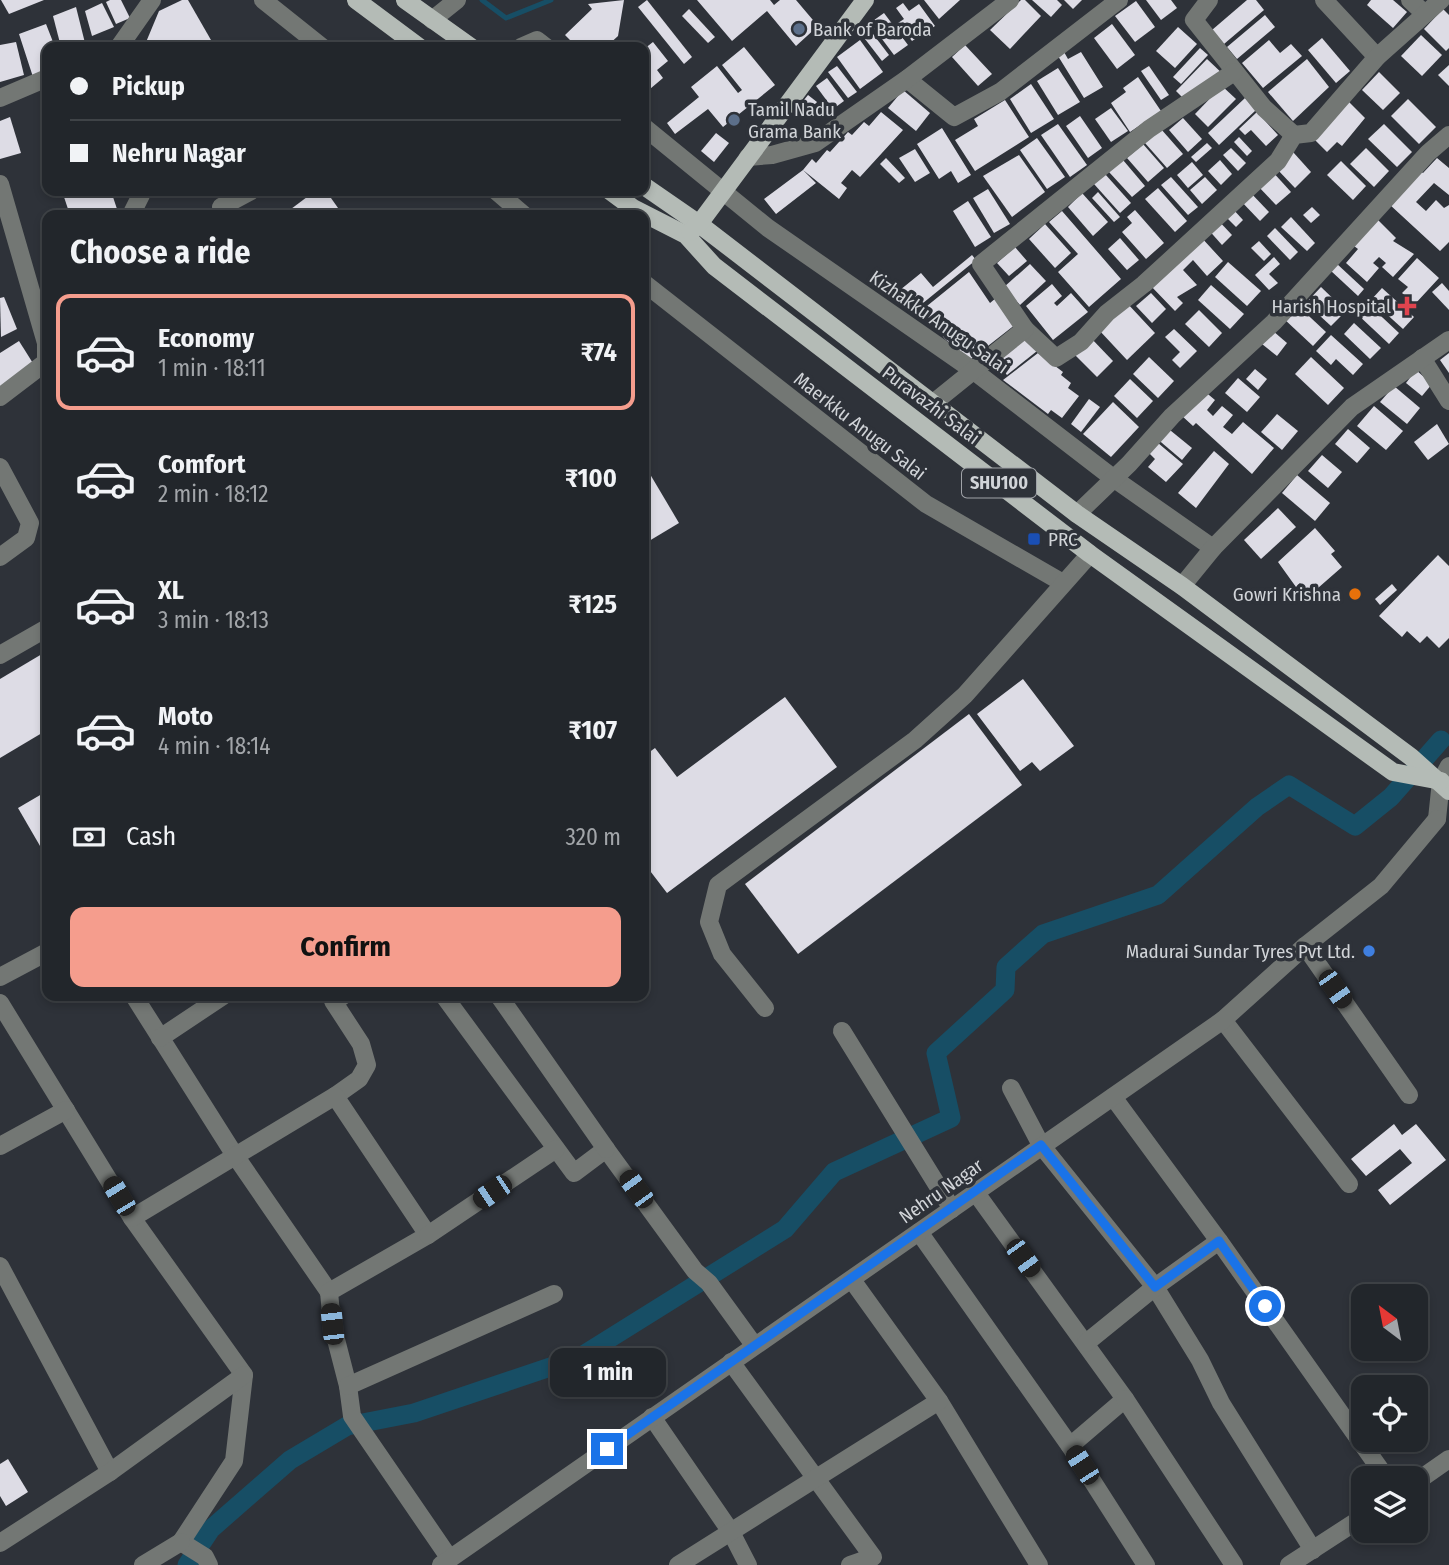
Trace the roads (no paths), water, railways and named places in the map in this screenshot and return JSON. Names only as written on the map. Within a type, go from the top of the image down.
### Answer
[{"type":"main road","points":[[356,0],[412,42]]},
{"type":"main road","points":[[405,0],[464,42]]},
{"type":"main road","points":[[692,230],[865,0]]},
{"type":"main road","name":"Puravazhi Salai","points":[[649,191],[692,230],[1077,513],[1182,586],[1437,777]]},
{"type":"main road","name":"Puravazhi Salai","points":[[614,196],[626,210]]},
{"type":"main road","name":"Puravazhi Salai","points":[[649,218],[692,230],[714,266],[1090,554],[1393,772],[1437,777]]},
{"type":"street","points":[[123,42],[152,0]]},
{"type":"street","points":[[263,0],[316,42]]},
{"type":"street","points":[[748,157],[772,155],[816,143],[907,79],[1010,0]]},
{"type":"street","points":[[907,79],[954,117],[1000,92],[1119,0]]},
{"type":"street","points":[[1209,0],[1194,20],[1264,108],[1294,135],[1311,133],[1377,57],[1441,0]]},
{"type":"street","points":[[1324,0],[1377,57]]},
{"type":"street","points":[[1410,0],[1425,14]]},
{"type":"street","points":[[432,20],[456,1]]},
{"type":"street","points":[[1234,72],[1149,129],[981,264],[1025,329],[1056,358],[1080,342],[1107,313],[1144,284],[1278,161],[1294,135]]},
{"type":"street","points":[[0,98],[42,80]]},
{"type":"street","name":"Kizhakku Anugu Salai","points":[[649,131],[768,228],[974,371],[1113,478],[1213,548]]},
{"type":"street","points":[[1077,513],[1172,416],[1274,322],[1449,135]]},
{"type":"street","points":[[0,184],[42,328]]},
{"type":"street","points":[[221,207],[241,196]]},
{"type":"street","points":[[502,196],[518,210]]},
{"type":"street","points":[[31,286],[42,278]]},
{"type":"street","name":"Maerkku Anugu Salai","points":[[649,287],[926,505],[1063,583]]},
{"type":"street","points":[[932,404],[1025,329]]},
{"type":"street","points":[[1182,586],[1213,548],[1352,407],[1449,340]]},
{"type":"street","points":[[1422,358],[1449,401]]},
{"type":"street","points":[[0,397],[42,367]]},
{"type":"street","points":[[0,467],[30,523],[26,538],[0,556]]},
{"type":"street","points":[[765,1008],[722,954],[709,922],[718,885],[915,740],[965,695],[1090,554]]},
{"type":"street","points":[[0,655],[42,631]]},
{"type":"street","points":[[1437,777],[1443,824]]},
{"type":"street","name":"Nehru Nagar","points":[[445,1562],[1223,1020],[1305,946],[1381,886],[1443,824]]},
{"type":"street","points":[[1305,946],[1409,1095]]},
{"type":"street","points":[[0,977],[42,954]]},
{"type":"street","points":[[137,1001],[234,1154],[329,1292],[332,1324],[348,1387],[352,1416],[445,1562]]},
{"type":"street","points":[[160,1038],[216,1001]]},
{"type":"street","points":[[132,1217],[359,1079],[367,1065],[361,1044],[333,1001]]},
{"type":"street","points":[[448,1001],[574,1173],[607,1149]]},
{"type":"street","points":[[503,1001],[695,1271],[709,1283],[754,1345]]},
{"type":"street","points":[[0,1003],[132,1217],[244,1375],[234,1461],[196,1553],[143,1565]]},
{"type":"street","points":[[1223,1020],[1349,1184]]},
{"type":"street","points":[[842,1031],[952,1209]]},
{"type":"street","points":[[1011,1088],[1041,1145],[1155,1287],[1200,1360],[1221,1403],[1313,1550]]},
{"type":"street","points":[[335,1096],[428,1235]]},
{"type":"street","points":[[1112,1097],[1219,1241],[1378,1466]]},
{"type":"street","points":[[0,1146],[66,1110]]},
{"type":"street","points":[[329,1292],[428,1235],[555,1149]]},
{"type":"street","points":[[976,1194],[1125,1399],[1234,1565]]},
{"type":"street","points":[[919,1231],[1070,1446],[1146,1565]]},
{"type":"street","points":[[1086,1343],[1155,1287],[1219,1241]]},
{"type":"street","points":[[0,1266],[110,1472]]},
{"type":"street","points":[[852,1280],[939,1401],[1039,1565]]},
{"type":"street","points":[[348,1387],[554,1294]]},
{"type":"street","points":[[731,1362],[873,1557],[850,1565]]},
{"type":"street","points":[[0,1543],[110,1472],[244,1375]]},
{"type":"street","points":[[1070,1446],[1125,1399]]},
{"type":"street","points":[[678,1565],[939,1401]]},
{"type":"street","points":[[652,1417],[731,1532],[748,1565]]},
{"type":"street","points":[[1428,1474],[1449,1459]]},
{"type":"street","points":[[1289,1565],[1351,1525]]},
{"type":"waterway","points":[[482,0],[506,18],[551,0]]},
{"type":"waterway","points":[[187,1565],[211,1529],[290,1460],[347,1426],[414,1413],[580,1357],[785,1229],[834,1172],[951,1118],[936,1053],[1005,990],[1006,967],[1043,934],[1158,895],[1257,807],[1289,785],[1355,826],[1391,797],[1441,740]]},
{"type":"place","name":"Bank of Baroda","points":[[799,29]]},
{"type":"place","name":"Tamil Nadu Grama Bank","points":[[734,120]]},
{"type":"place","name":"Harish Hospital","points":[[1407,306]]},
{"type":"place","name":"PRC","points":[[1034,539]]},
{"type":"place","name":"Gowri Krishna","points":[[1355,594]]},
{"type":"place","name":"Madurai Sundar Tyres Pvt Ltd.","points":[[1369,951]]}]
